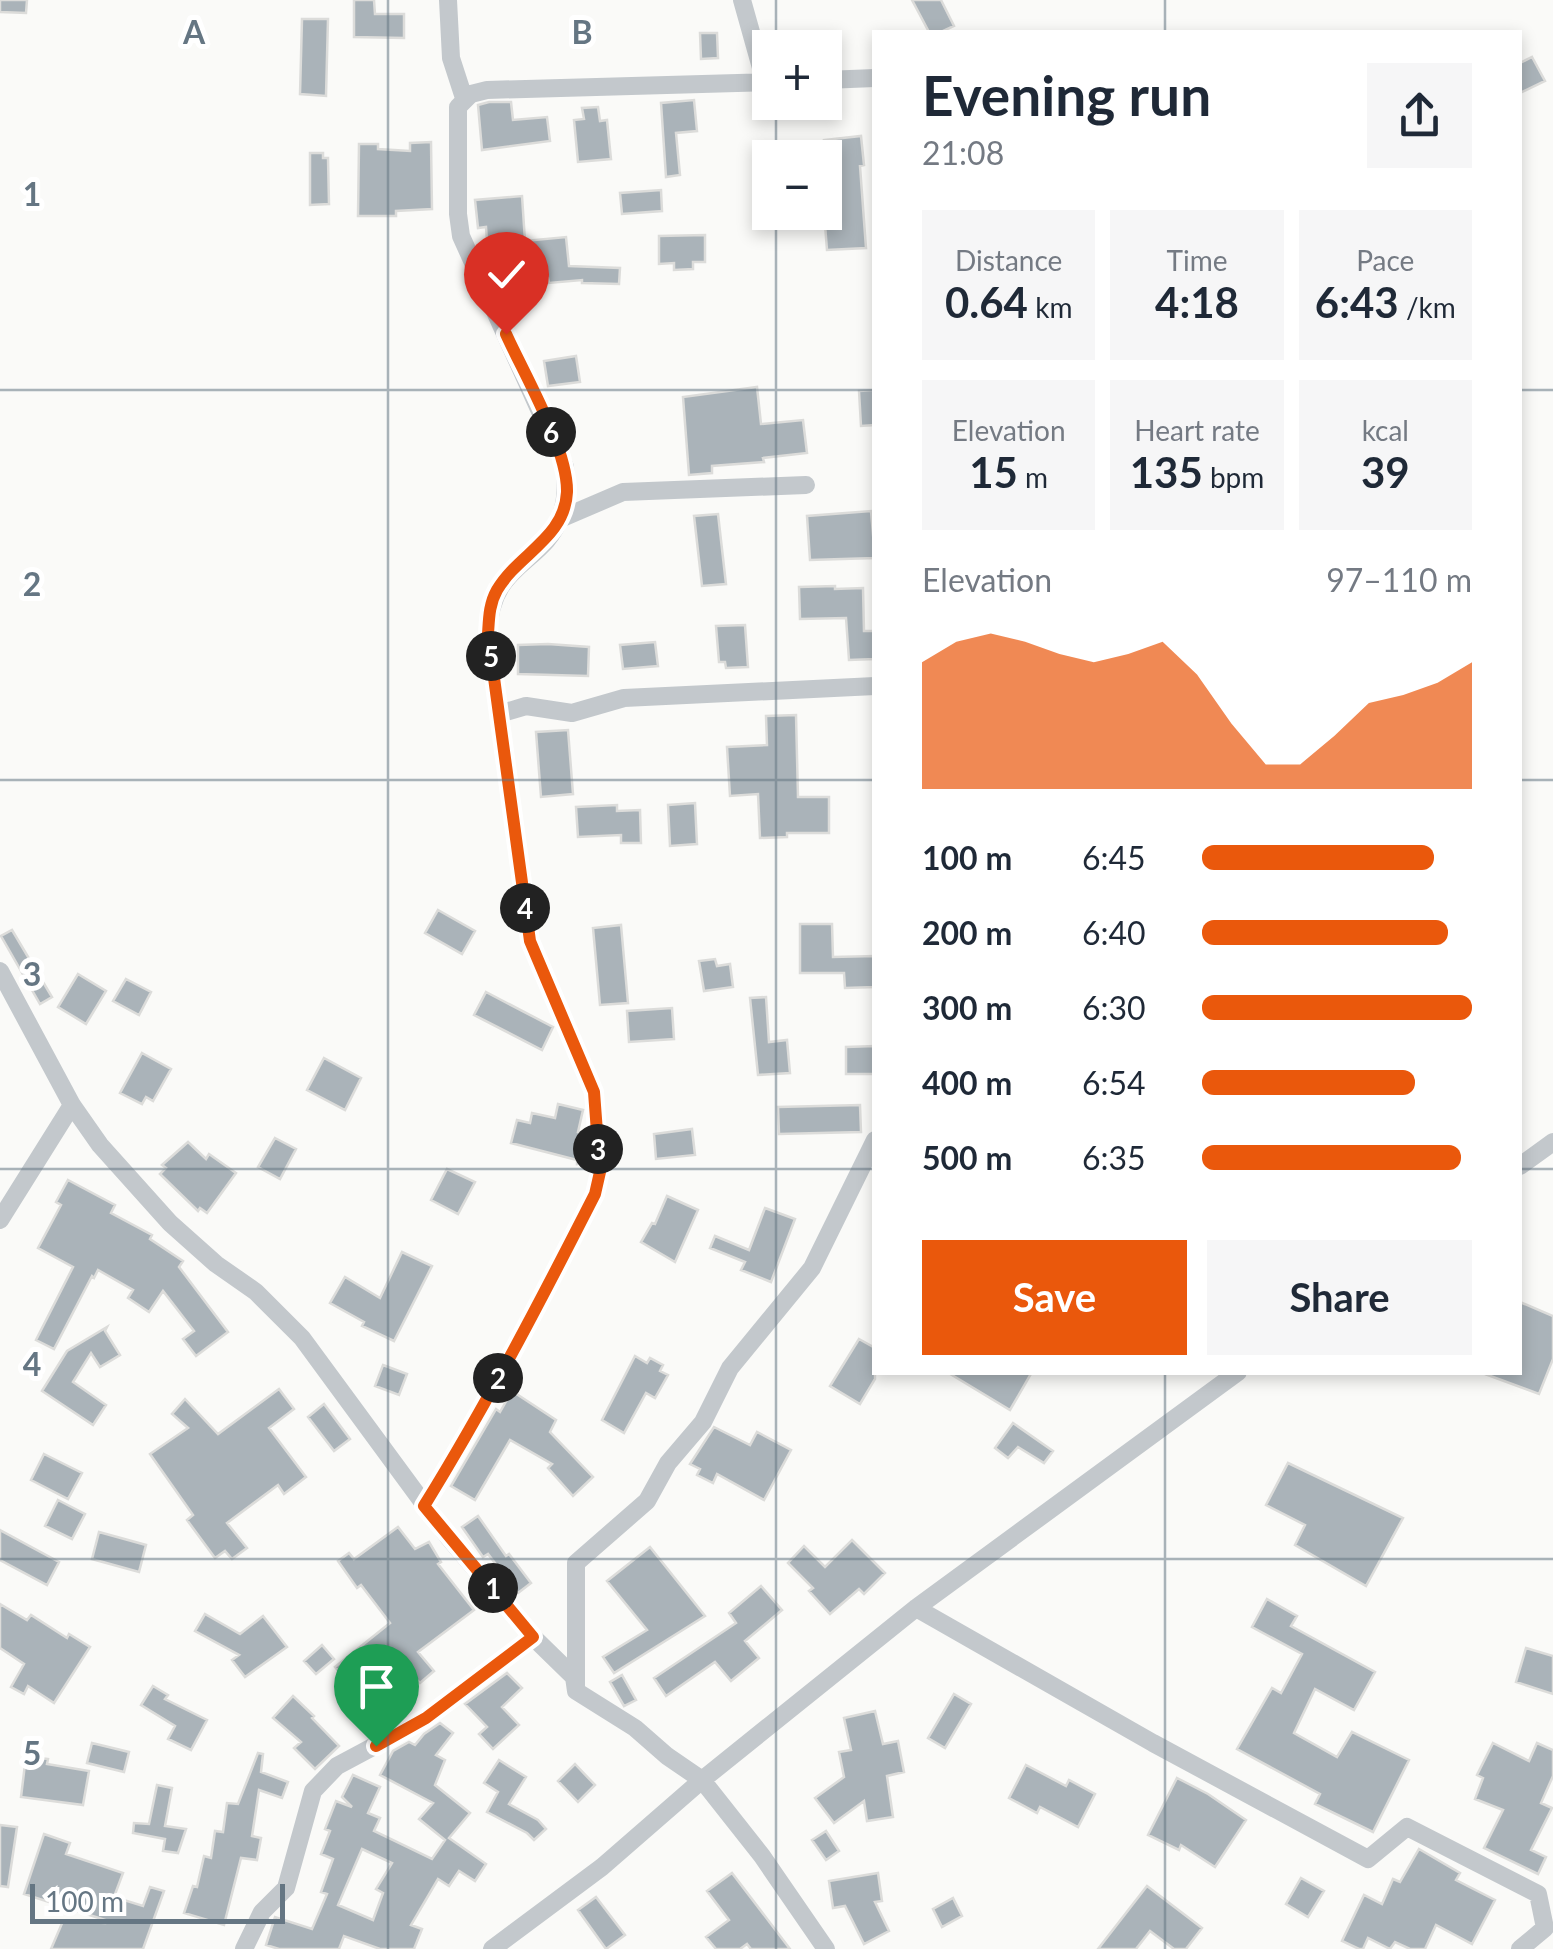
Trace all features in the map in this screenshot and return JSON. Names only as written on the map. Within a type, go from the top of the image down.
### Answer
[{"type":"street","points":[[448,0],[451,58],[464,98]]},
{"type":"street","points":[[742,0],[752,32]]},
{"type":"street","points":[[842,79],[872,78]]},
{"type":"street","points":[[560,520],[567,493],[564,467],[461,236],[458,107],[464,98],[488,90],[752,82]]},
{"type":"street","points":[[424,1506],[465,1440],[486,1396],[513,1358],[595,1194],[600,1172],[594,1092],[530,941],[488,634],[489,611],[497,590],[560,520],[624,492],[806,485]]},
{"type":"street","points":[[499,714],[526,706],[572,713],[624,698],[872,686]]},
{"type":"street","points":[[0,971],[72,1106],[100,1146],[170,1223],[216,1264],[256,1292],[302,1338],[424,1506],[533,1637],[574,1678],[576,1691],[635,1728],[702,1780],[762,1856],[826,1949]]},
{"type":"street","points":[[0,1220],[72,1106]]},
{"type":"street","points":[[1522,1165],[1553,1142]]},
{"type":"street","points":[[576,1691],[576,1563],[647,1501],[668,1464],[703,1422],[730,1368],[812,1268],[872,1146]]},
{"type":"street","points":[[492,1949],[602,1867],[702,1780],[916,1608],[1234,1375]]},
{"type":"street","points":[[916,1608],[1368,1859],[1408,1827],[1538,1894],[1545,1928],[1520,1949]]},
{"type":"street","points":[[244,1949],[262,1912],[286,1888],[312,1791],[338,1766],[426,1718],[533,1637]]},
{"type":"building","points":[[0,0],[27,0],[26,13],[0,12]]},
{"type":"building","points":[[354,0],[374,0],[375,14],[404,14],[404,38],[354,37]]},
{"type":"building","points":[[912,0],[941,0],[954,26],[928,30]]},
{"type":"building","points":[[302,19],[328,19],[326,96],[300,94]]},
{"type":"building","points":[[700,33],[717,33],[718,58],[701,59]]},
{"type":"building","points":[[1532,57],[1545,81],[1522,92],[1522,62]]},
{"type":"building","points":[[694,100],[697,131],[676,133],[680,175],[666,177],[661,103]]},
{"type":"building","points":[[511,102],[513,120],[547,117],[550,141],[482,150],[478,105]]},
{"type":"building","points":[[598,107],[600,121],[607,120],[611,159],[578,162],[574,120],[584,119],[582,108]]},
{"type":"building","points":[[861,136],[866,248],[827,250],[825,230],[842,230],[842,140],[824,140]]},
{"type":"building","points":[[431,142],[432,209],[396,211],[396,216],[358,216],[359,144],[410,151],[410,143]]},
{"type":"building","points":[[310,153],[323,153],[323,158],[328,158],[329,204],[310,205]]},
{"type":"building","points":[[661,190],[662,211],[622,214],[620,193]]},
{"type":"building","points":[[522,196],[525,241],[566,237],[569,266],[620,268],[619,284],[582,280],[549,283],[548,278],[496,283],[489,269],[486,227],[478,228],[475,200]]},
{"type":"building","points":[[705,235],[705,262],[693,262],[693,269],[674,270],[674,263],[659,264],[659,236]]},
{"type":"building","points":[[576,356],[580,382],[548,386],[544,361]]},
{"type":"building","points":[[757,387],[761,424],[803,420],[807,453],[763,458],[764,462],[712,466],[712,473],[689,475],[683,397]]},
{"type":"building","points":[[872,390],[872,425],[861,426],[859,391]]},
{"type":"building","points":[[871,511],[872,558],[810,560],[807,516]]},
{"type":"building","points":[[718,514],[726,584],[702,586],[694,516]]},
{"type":"building","points":[[799,587],[863,588],[864,631],[872,631],[872,659],[849,660],[846,618],[800,619]]},
{"type":"building","points":[[745,625],[748,667],[726,668],[725,662],[719,662],[716,626]]},
{"type":"building","points":[[655,642],[658,666],[623,669],[620,645]]},
{"type":"building","points":[[518,645],[589,647],[588,676],[518,674]]},
{"type":"building","points":[[796,715],[798,797],[829,797],[829,833],[787,833],[787,837],[760,838],[758,794],[730,796],[727,747],[767,745],[766,716]]},
{"type":"building","points":[[568,730],[573,794],[541,797],[536,732]]},
{"type":"building","points":[[695,803],[697,844],[670,846],[668,805]]},
{"type":"building","points":[[617,805],[617,811],[640,810],[641,843],[621,843],[621,835],[578,837],[576,807]]},
{"type":"building","points":[[438,910],[475,931],[462,954],[425,933]]},
{"type":"building","points":[[800,924],[832,924],[833,957],[872,956],[872,987],[845,988],[844,973],[800,973]]},
{"type":"building","points":[[621,925],[628,1003],[600,1005],[593,928]]},
{"type":"building","points":[[12,930],[52,997],[40,1004],[1,936]]},
{"type":"building","points":[[715,959],[717,966],[730,964],[733,987],[704,991],[699,961]]},
{"type":"building","points":[[78,974],[106,991],[86,1024],[58,1007]]},
{"type":"building","points":[[126,979],[151,992],[139,1015],[113,1001]]},
{"type":"building","points":[[486,992],[553,1027],[542,1050],[474,1015]]},
{"type":"building","points":[[766,997],[769,1042],[787,1040],[790,1073],[758,1075],[750,998]]},
{"type":"building","points":[[672,1008],[674,1039],[629,1042],[627,1011]]},
{"type":"building","points":[[872,1046],[872,1074],[846,1074],[846,1047]]},
{"type":"building","points":[[142,1053],[171,1069],[153,1101],[146,1097],[142,1104],[120,1093]]},
{"type":"building","points":[[324,1058],[361,1078],[345,1110],[307,1090]]},
{"type":"building","points":[[558,1104],[583,1110],[578,1132],[585,1134],[587,1163],[577,1164],[577,1160],[511,1143],[517,1120],[530,1123],[532,1113],[555,1118]]},
{"type":"building","points":[[860,1105],[861,1132],[779,1134],[778,1107]]},
{"type":"building","points":[[692,1129],[695,1155],[656,1159],[654,1134]]},
{"type":"building","points":[[275,1138],[296,1149],[280,1179],[258,1167]]},
{"type":"building","points":[[188,1142],[206,1159],[209,1154],[236,1173],[207,1213],[200,1208],[198,1211],[160,1174],[166,1168],[162,1165]]},
{"type":"building","points":[[447,1169],[475,1182],[458,1214],[431,1200]]},
{"type":"building","points":[[68,1180],[115,1205],[111,1213],[152,1235],[150,1239],[183,1261],[179,1267],[228,1332],[196,1356],[183,1339],[194,1331],[163,1291],[149,1312],[128,1298],[133,1290],[98,1270],[54,1349],[36,1340],[73,1267],[38,1248],[61,1205],[56,1202]]},
{"type":"building","points":[[667,1196],[698,1210],[675,1262],[641,1242],[655,1224]]},
{"type":"building","points":[[765,1208],[795,1219],[771,1282],[741,1270],[745,1262],[710,1248],[715,1236],[749,1250]]},
{"type":"building","points":[[402,1252],[432,1266],[394,1341],[362,1326],[364,1322],[330,1303],[345,1277],[380,1298]]},
{"type":"building","points":[[1522,1303],[1553,1316],[1553,1359],[1539,1394],[1488,1375],[1522,1375]]},
{"type":"building","points":[[107,1327],[105,1331],[120,1355],[100,1367],[91,1353],[73,1382],[106,1405],[93,1425],[42,1391],[67,1351]]},
{"type":"building","points":[[859,1339],[872,1346],[875,1379],[860,1404],[830,1386]]},
{"type":"building","points":[[635,1356],[663,1365],[660,1371],[668,1375],[655,1398],[646,1393],[624,1433],[602,1420]]},
{"type":"building","points":[[383,1365],[407,1374],[399,1395],[375,1386]]},
{"type":"building","points":[[952,1375],[1030,1375],[1010,1410]]},
{"type":"building","points":[[279,1389],[294,1409],[269,1428],[306,1477],[284,1494],[278,1485],[227,1523],[247,1548],[232,1559],[225,1551],[215,1558],[187,1520],[193,1515],[150,1454],[188,1428],[172,1414],[185,1399],[218,1434]]},
{"type":"building","points":[[512,1391],[556,1420],[550,1432],[593,1477],[573,1496],[548,1468],[552,1464],[510,1440],[475,1500],[451,1486],[496,1409],[500,1412]]},
{"type":"building","points":[[324,1404],[350,1439],[334,1451],[308,1417]]},
{"type":"building","points":[[1013,1423],[1053,1451],[1044,1463],[1018,1447],[1008,1458],[995,1448]]},
{"type":"building","points":[[714,1427],[750,1445],[757,1432],[791,1450],[764,1500],[717,1474],[713,1483],[697,1475],[700,1469],[690,1464]]},
{"type":"building","points":[[44,1454],[82,1473],[68,1499],[31,1480]]},
{"type":"building","points":[[1288,1463],[1403,1518],[1366,1586],[1295,1545],[1305,1525],[1266,1505]]},
{"type":"building","points":[[58,1500],[85,1514],[72,1539],[45,1526]]},
{"type":"building","points":[[478,1516],[531,1583],[518,1593],[488,1554],[483,1557],[462,1527]]},
{"type":"building","points":[[398,1527],[415,1549],[429,1542],[441,1562],[438,1564],[474,1610],[418,1652],[434,1671],[420,1683],[417,1680],[376,1716],[335,1667],[390,1623],[338,1561],[349,1553],[354,1559]]},
{"type":"building","points":[[0,1530],[59,1562],[47,1585],[0,1560]]},
{"type":"building","points":[[99,1532],[146,1545],[139,1572],[92,1559]]},
{"type":"building","points":[[852,1540],[885,1573],[864,1594],[859,1589],[830,1614],[809,1591],[813,1588],[788,1563],[804,1546],[825,1567]]},
{"type":"building","points":[[650,1547],[705,1616],[614,1673],[603,1657],[647,1630],[607,1581]]},
{"type":"building","points":[[761,1586],[782,1610],[745,1641],[759,1658],[731,1681],[715,1662],[666,1696],[654,1678],[736,1623],[729,1613]]},
{"type":"building","points":[[1267,1599],[1297,1616],[1291,1626],[1375,1672],[1354,1710],[1315,1689],[1294,1733],[1337,1757],[1352,1732],[1409,1760],[1373,1832],[1315,1804],[1320,1794],[1237,1749],[1272,1688],[1281,1693],[1302,1654],[1252,1627]]},
{"type":"building","points":[[0,1604],[27,1620],[31,1615],[67,1638],[69,1634],[90,1647],[54,1703],[28,1686],[24,1694],[11,1687],[24,1664],[0,1648]]},
{"type":"building","points":[[205,1614],[240,1634],[263,1616],[287,1647],[245,1677],[232,1660],[239,1655],[195,1631]]},
{"type":"building","points":[[322,1645],[334,1659],[316,1674],[304,1661]]},
{"type":"building","points":[[1526,1648],[1553,1656],[1553,1694],[1516,1682]]},
{"type":"building","points":[[507,1673],[522,1688],[502,1707],[519,1725],[493,1749],[479,1734],[487,1727],[465,1704]]},
{"type":"building","points":[[622,1675],[636,1700],[624,1706],[610,1682]]},
{"type":"building","points":[[153,1686],[168,1695],[165,1699],[207,1720],[191,1750],[168,1739],[175,1726],[141,1705]]},
{"type":"building","points":[[954,1694],[971,1704],[945,1748],[928,1738]]},
{"type":"building","points":[[293,1696],[339,1746],[315,1769],[294,1748],[301,1742],[273,1718]]},
{"type":"building","points":[[875,1711],[883,1744],[898,1741],[904,1772],[887,1776],[893,1817],[867,1821],[864,1801],[834,1823],[815,1798],[844,1777],[839,1752],[851,1750],[844,1718]]},
{"type":"building","points":[[440,1723],[453,1733],[436,1755],[445,1760],[435,1785],[470,1813],[449,1838],[486,1864],[475,1881],[459,1871],[449,1886],[438,1879],[411,1925],[422,1929],[414,1949],[380,1949],[344,1936],[339,1949],[279,1949],[266,1945],[275,1917],[312,1929],[327,1894],[321,1892],[333,1859],[321,1854],[330,1831],[325,1829],[336,1801],[352,1807],[342,1797],[353,1775],[380,1787],[368,1813],[380,1818],[374,1831],[432,1859],[445,1840],[419,1819],[433,1803],[380,1775],[393,1751],[409,1742],[415,1745]],"holes":[[[362,1849],[392,1863],[376,1889],[383,1893],[373,1920],[338,1905]]]},
{"type":"building","points":[[92,1743],[129,1752],[124,1772],[87,1763]]},
{"type":"building","points":[[1493,1743],[1529,1761],[1537,1743],[1553,1750],[1553,1776],[1541,1803],[1552,1808],[1531,1850],[1546,1857],[1538,1874],[1484,1848],[1503,1810],[1475,1799],[1483,1778],[1477,1775]]},
{"type":"building","points":[[258,1753],[263,1754],[261,1772],[288,1782],[282,1798],[259,1790],[252,1836],[261,1838],[257,1860],[241,1858],[224,1925],[184,1913],[193,1886],[197,1887],[204,1856],[211,1858],[215,1831],[223,1832],[227,1803],[238,1804]]},
{"type":"building","points":[[26,1756],[89,1771],[83,1805],[21,1797]]},
{"type":"building","points":[[499,1760],[526,1777],[509,1804],[546,1829],[534,1840],[487,1812],[498,1792],[484,1783]]},
{"type":"building","points":[[575,1764],[595,1785],[578,1802],[558,1781]]},
{"type":"building","points":[[1026,1765],[1066,1786],[1069,1780],[1095,1794],[1078,1827],[1040,1807],[1037,1813],[1009,1798]]},
{"type":"building","points":[[1177,1778],[1246,1820],[1215,1867],[1181,1845],[1179,1850],[1148,1835]]},
{"type":"building","points":[[157,1785],[172,1788],[165,1826],[186,1829],[178,1853],[163,1851],[165,1839],[133,1833],[134,1823],[149,1824]]},
{"type":"building","points":[[0,1825],[17,1827],[8,1887],[0,1886]]},
{"type":"building","points":[[826,1831],[839,1851],[826,1860],[812,1840]]},
{"type":"building","points":[[44,1834],[70,1843],[66,1854],[123,1873],[114,1897],[143,1906],[150,1887],[164,1891],[143,1949],[51,1949],[63,1921],[105,1920],[24,1894]]},
{"type":"building","points":[[1419,1849],[1460,1873],[1456,1880],[1495,1900],[1472,1944],[1436,1925],[1425,1949],[1410,1949],[1395,1942],[1390,1949],[1368,1938],[1363,1949],[1359,1949],[1342,1941],[1364,1895],[1382,1904],[1393,1879],[1400,1882]]},
{"type":"building","points":[[732,1873],[790,1949],[751,1949],[747,1944],[740,1949],[716,1949],[706,1937],[729,1920],[707,1891]]},
{"type":"building","points":[[878,1873],[882,1901],[875,1902],[889,1931],[864,1944],[845,1906],[833,1908],[829,1881]]},
{"type":"building","points":[[1301,1878],[1324,1891],[1308,1917],[1286,1904]]},
{"type":"building","points":[[1147,1886],[1202,1928],[1186,1949],[1174,1949],[1150,1931],[1136,1949],[1098,1949]]},
{"type":"building","points":[[596,1897],[625,1935],[606,1949],[578,1910]]},
{"type":"building","points":[[953,1898],[962,1916],[942,1927],[933,1909]]},
{"type":"route","points":[[376,1746],[426,1718],[533,1637],[424,1506],[465,1440],[486,1396],[513,1358],[595,1194],[600,1172],[594,1092],[530,941],[488,634],[489,611],[497,590],[560,520],[567,493],[564,467],[551,432],[506,334]]}]
